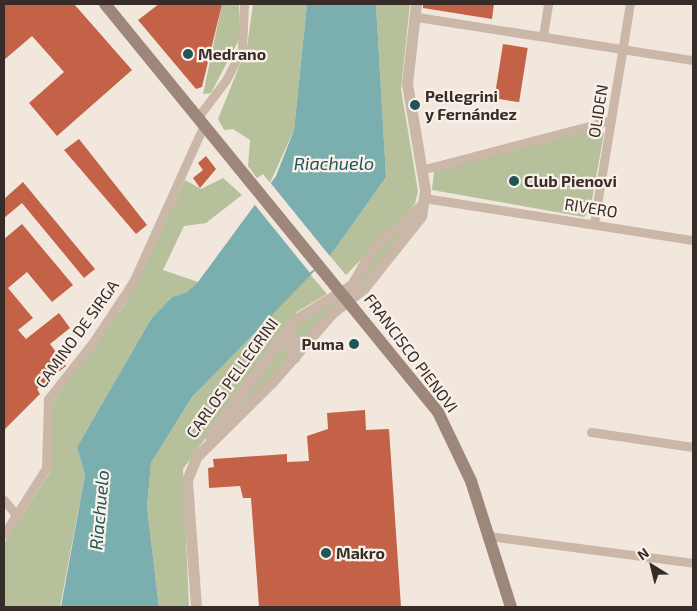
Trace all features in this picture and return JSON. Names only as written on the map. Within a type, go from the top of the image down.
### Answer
[{"type":"main road","name":"FRANCISCO PIENOVI","points":[[105,4],[347,295],[438,412],[465,464],[512,607]]},
{"type":"street","name":"CAMINO DE SIRGA","points":[[4,534],[46,468],[48,399],[93,342],[133,282],[201,121],[226,80],[242,48],[244,4]]},
{"type":"street","name":"CARLOS PELLEGRINI","points":[[195,458],[294,357],[347,295],[388,257],[421,216],[424,198],[407,84],[416,4]]},
{"type":"street","points":[[543,36],[548,4]]},
{"type":"street","name":"OLIDEN","points":[[594,224],[630,4]]},
{"type":"street","points":[[416,17],[693,60]]},
{"type":"street","points":[[421,170],[611,120]]},
{"type":"street","name":"CARLOS PELLEGRINI","points":[[196,607],[187,480],[195,458],[276,342],[288,328],[308,309],[347,295],[376,245],[416,212],[424,198]]},
{"type":"street","name":"RIVERO","points":[[424,198],[693,240]]},
{"type":"street","points":[[376,245],[384,245],[388,257]]},
{"type":"street","points":[[288,328],[294,339],[306,343]]},
{"type":"street","points":[[276,342],[288,346],[294,357]]},
{"type":"street","points":[[591,432],[693,447]]},
{"type":"street","points":[[4,500],[17,516]]},
{"type":"street","points":[[489,536],[693,563]]},
{"type":"green space","points":[[222,4],[239,4],[240,38],[211,93],[203,94]]},
{"type":"green space","points":[[253,4],[307,4],[294,130],[270,183],[263,174],[257,178],[248,166],[250,140],[233,129],[224,130],[218,119],[247,47]]},
{"type":"green space","points":[[376,4],[410,4],[401,89],[418,191],[415,204],[346,275],[329,255],[386,177]]},
{"type":"green space","name":"Club Pienovi","points":[[593,127],[604,133],[590,211],[584,217],[432,190],[434,171]]},
{"type":"green space","points":[[223,178],[242,195],[206,223],[184,226],[163,270],[198,282],[187,292],[172,297],[151,319],[77,447],[85,475],[60,607],[4,607],[4,543],[50,472],[51,404],[125,304],[185,180],[201,189]]},
{"type":"green space","points":[[416,212],[388,257],[195,458],[288,328],[336,296]]},
{"type":"green space","points":[[308,272],[327,294],[297,312],[183,469],[189,607],[159,607],[147,507],[151,463],[192,397]]},
{"type":"water","name":"Riachuelo","points":[[307,4],[376,4],[386,177],[331,254],[192,397],[151,463],[147,507],[159,607],[61,607],[85,475],[77,447],[151,319],[172,297],[187,292],[198,282],[276,176],[294,130]]},
{"type":"pier","points":[[269,181],[330,256],[310,273],[249,197]]},
{"type":"building","points":[[4,4],[74,4],[132,70],[57,136],[29,103],[64,72],[32,36],[4,60]]},
{"type":"building","name":"Medrano","points":[[159,4],[222,4],[202,87],[196,89],[138,20]]},
{"type":"building","points":[[423,4],[494,4],[492,19],[423,8]]},
{"type":"building","points":[[503,44],[528,48],[519,102],[494,98]]},
{"type":"building","points":[[79,139],[147,225],[136,234],[64,150]]},
{"type":"building","points":[[206,156],[216,169],[200,188],[193,178],[203,170],[198,163]]},
{"type":"building","points":[[23,182],[95,269],[84,278],[22,203],[4,218],[4,199]]},
{"type":"building","points":[[22,224],[73,285],[52,302],[27,272],[8,288],[33,318],[18,330],[26,339],[59,313],[70,328],[50,344],[66,366],[37,389],[40,394],[4,430],[4,239]]},
{"type":"building","name":"Makro","points":[[365,410],[366,430],[389,429],[401,607],[259,607],[251,498],[243,498],[240,486],[209,488],[208,468],[214,467],[213,459],[287,454],[287,462],[309,461],[307,436],[328,429],[327,413]]},
{"type":"place","name":"Medrano","points":[[188,54]]},
{"type":"place","name":"Pellegrini y Fernández","points":[[415,105]]},
{"type":"place","name":"Club Pienovi","points":[[514,181]]},
{"type":"place","name":"Puma","points":[[354,344]]},
{"type":"place","name":"Makro","points":[[326,553]]}]
